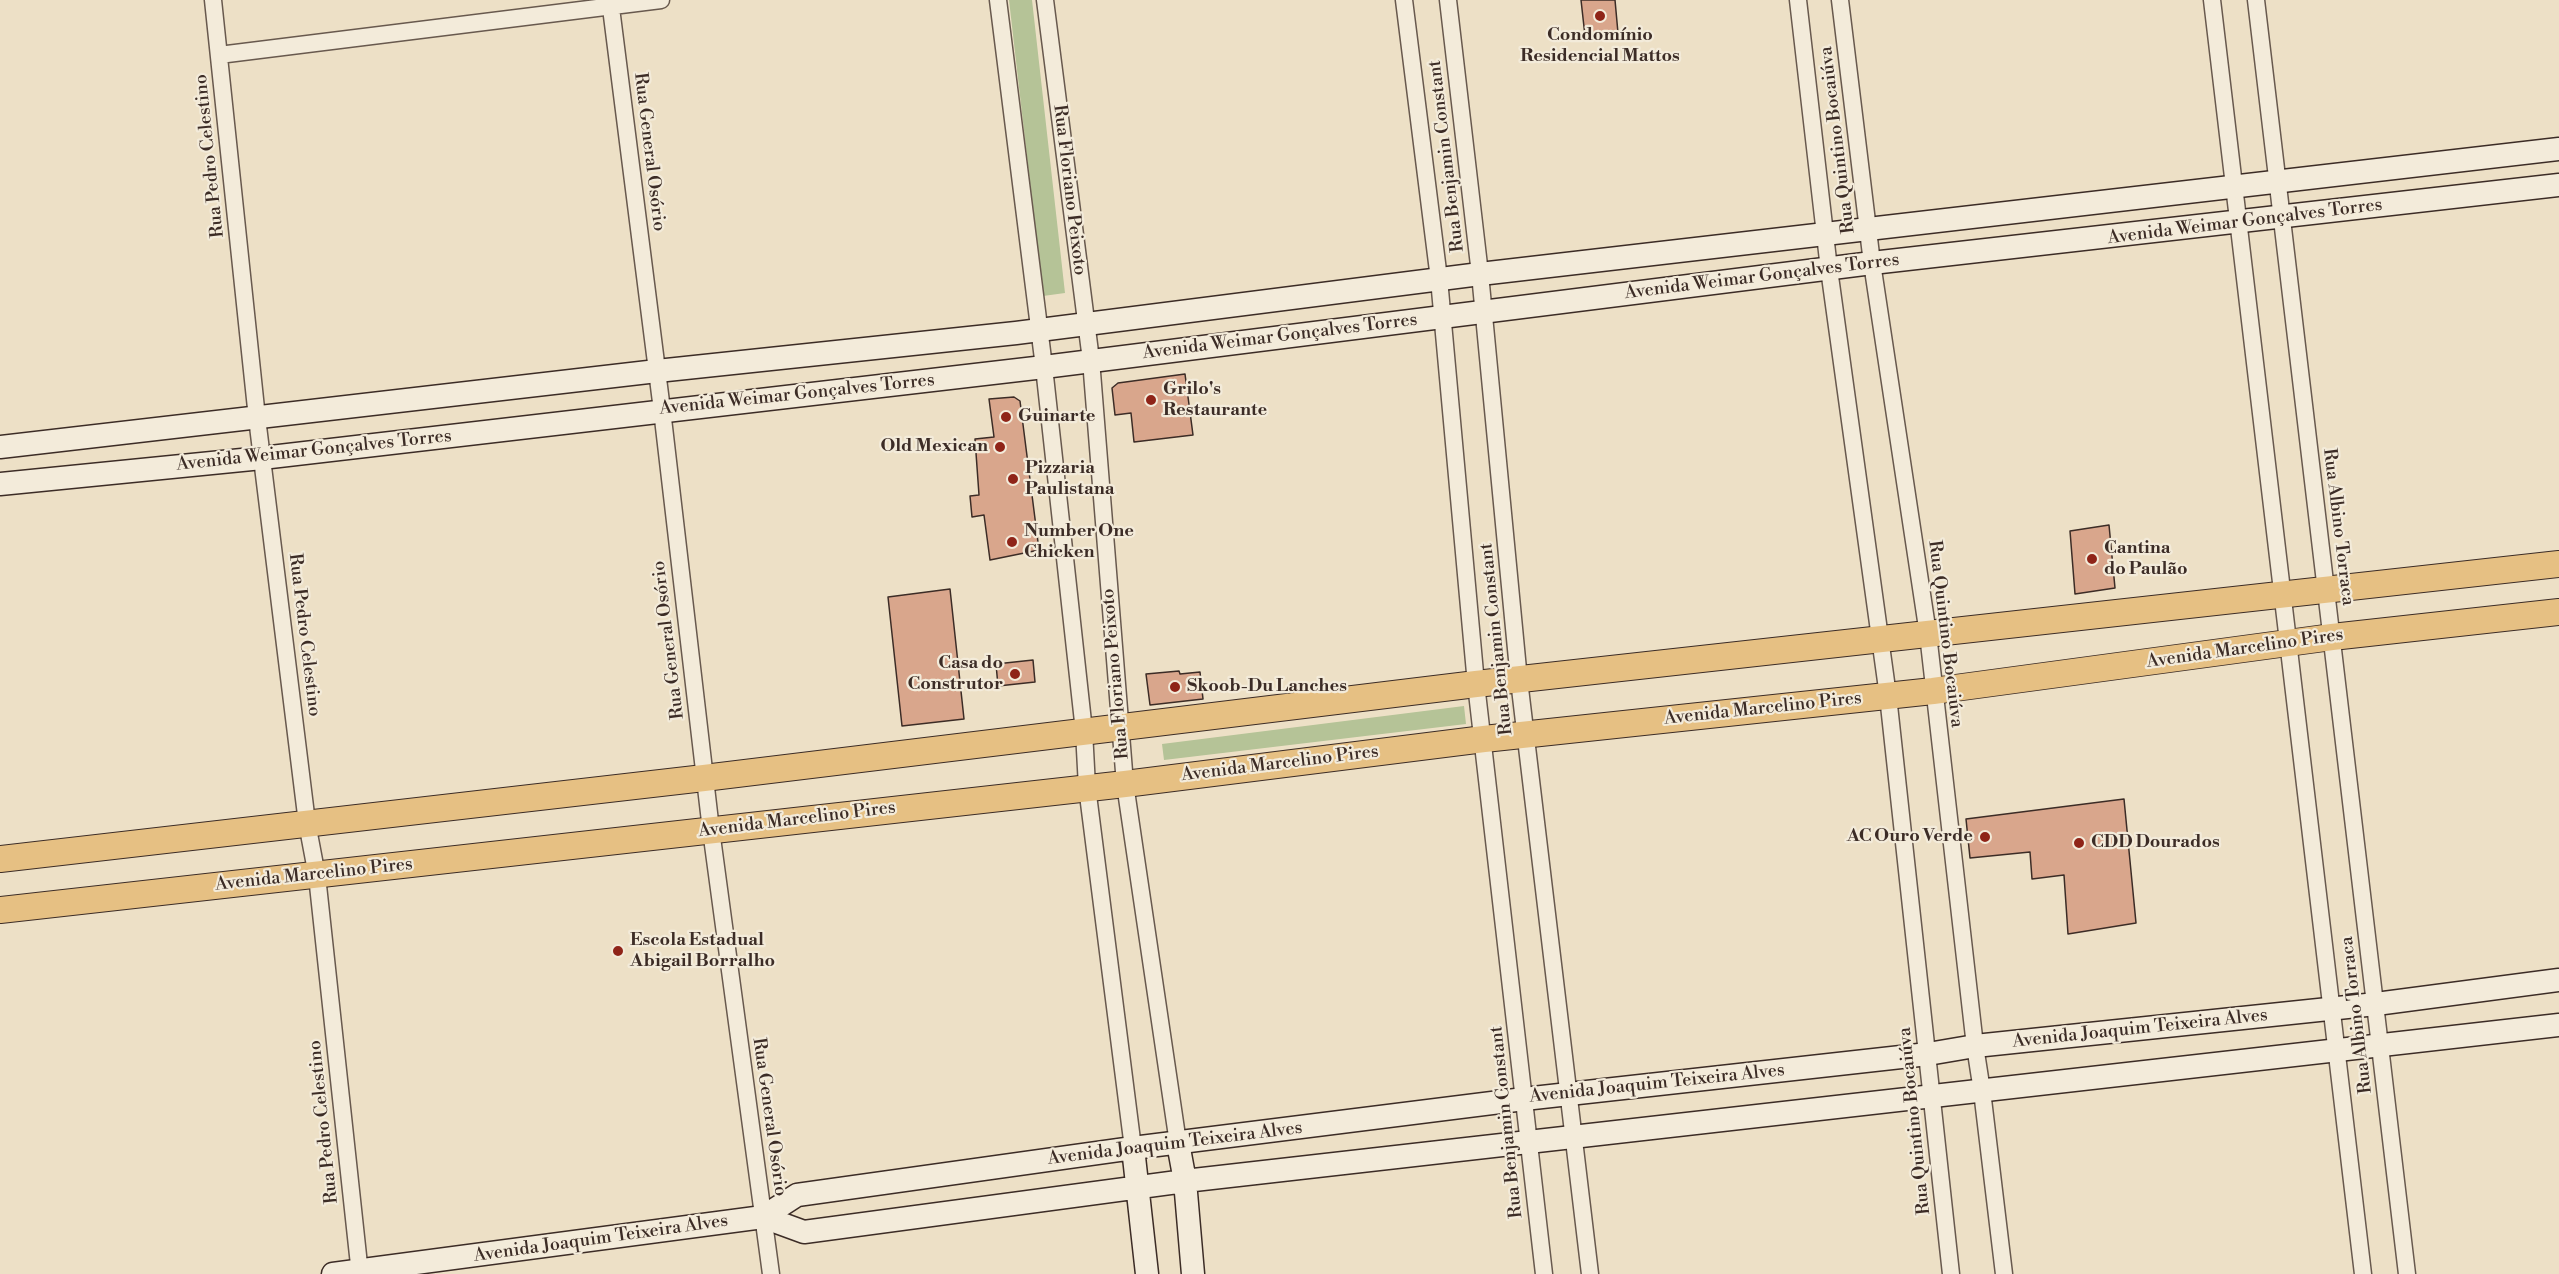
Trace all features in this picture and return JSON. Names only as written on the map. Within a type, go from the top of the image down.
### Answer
[{"type":"main road","name":"Avenida Weimar Gonçalves Torres","points":[[0,447],[657,371],[1086,325],[1480,274],[2559,149]]},
{"type":"main road","name":"Avenida Weimar Gonçalves Torres","points":[[0,484],[262,458],[1044,367],[1872,263],[2559,185]]},
{"type":"main road","points":[[0,859],[704,778],[1476,684],[2559,564]]},
{"type":"main road","name":"Avenida Marcelino Pires","points":[[0,910],[1125,784],[1527,734],[1933,691],[2332,637],[2559,612]]},
{"type":"main road","name":"Avenida Joaquim Teixeira Alves","points":[[333,1274],[360,1273],[763,1217],[797,1195],[1133,1148],[1524,1099],[1928,1054],[1974,1046],[2376,1004],[2559,980]]},
{"type":"main road","name":"Avenida Joaquim Teixeira Alves","points":[[763,1217],[804,1233],[1185,1181],[2336,1053],[2559,1025]]},
{"type":"main road","name":"Rua Floriano Peixoto","points":[[1178,1143],[1185,1181],[1193,1274]]},
{"type":"main road","name":"Rua Floriano Peixoto","points":[[1133,1148],[1147,1274]]},
{"type":"street","name":"Rua Pedro Celestino","points":[[213,0],[257,418],[307,823],[316,876],[360,1273]]},
{"type":"street","points":[[219,55],[610,2],[660,0]]},
{"type":"street","name":"Rua Floriano Peixoto","points":[[998,0],[1044,367],[1083,731],[1087,788],[1133,1148]]},
{"type":"street","name":"Rua Floriano Peixoto","points":[[1045,0],[1091,360],[1125,784],[1178,1143]]},
{"type":"street","name":"Rua Benjamin Constant","points":[[1404,0],[1439,279],[1476,684],[1544,1274]]},
{"type":"street","name":"Rua Benjamin Constant","points":[[1448,0],[1480,274],[1520,680],[1590,1274]]},
{"type":"street","name":"Rua Quintino Bocaiúva","points":[[1798,0],[1829,269],[1888,696],[1951,1274]]},
{"type":"street","name":"Rua Quintino Bocaiúva","points":[[1840,0],[1872,263],[1928,634],[1974,1046],[1982,1091],[2004,1274]]},
{"type":"street","name":"Rua Albino Torraca","points":[[2212,0],[2236,188],[2237,223],[2362,1274]]},
{"type":"street","name":"Rua Albino Torraca","points":[[2256,0],[2407,1274]]},
{"type":"street","name":"Rua General Osório","points":[[610,2],[662,410],[704,778],[771,1274]]},
{"type":"green space","points":[[1009,0],[1032,0],[1065,293],[1043,296]]},
{"type":"green space","points":[[1464,706],[1466,724],[1164,760],[1162,744]]},
{"type":"building","name":"Condomínio Residencial Mattos","points":[[1581,0],[1615,0],[1618,33],[1585,36]]},
{"type":"building","name":"Grilo's Restaurante","points":[[1185,374],[1193,435],[1134,442],[1131,413],[1115,415],[1112,388],[1118,383]]},
{"type":"building","points":[[1014,397],[1020,401],[1039,550],[990,560],[984,515],[972,517],[970,496],[979,495],[975,439],[994,437],[989,399]]},
{"type":"building","name":"Cantina do Paulão","points":[[2109,525],[2115,588],[2075,594],[2070,531]]},
{"type":"building","points":[[950,589],[964,719],[902,726],[888,597]]},
{"type":"building","name":"Casa do Construtor","points":[[1033,660],[1035,682],[998,686],[996,664]]},
{"type":"building","name":"Skoob-Du Lanches","points":[[1179,671],[1180,674],[1200,672],[1203,699],[1150,705],[1146,674]]},
{"type":"building","name":"CDD Dourados","points":[[2124,799],[2136,923],[2068,934],[2064,875],[2032,879],[2030,852],[1970,858],[1966,819]]},
{"type":"place","name":"Condomínio Residencial Mattos","points":[[1600,16]]},
{"type":"place","name":"Grilo's Restaurante","points":[[1151,400]]},
{"type":"place","name":"Guinarte","points":[[1006,417]]},
{"type":"place","name":"Old Mexican","points":[[1000,447]]},
{"type":"place","name":"Pizzaria Paulistana","points":[[1013,479]]},
{"type":"place","name":"Number One Chicken","points":[[1012,542]]},
{"type":"place","name":"Cantina do Paulão","points":[[2092,559]]},
{"type":"place","name":"Casa do Construtor","points":[[1015,674]]},
{"type":"place","name":"Skoob-Du Lanches","points":[[1175,687]]},
{"type":"place","name":"AC Ouro Verde","points":[[1985,837]]},
{"type":"place","name":"CDD Dourados","points":[[2079,843]]},
{"type":"place","name":"Escola Estadual Abigail Borralho","points":[[618,951]]}]
